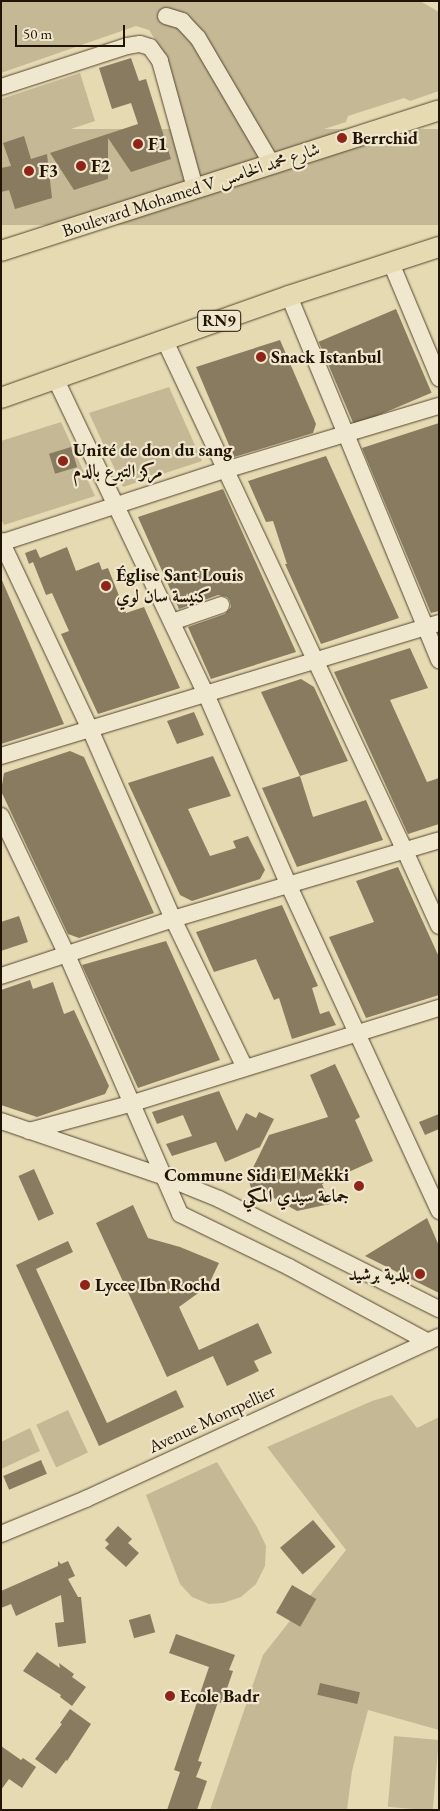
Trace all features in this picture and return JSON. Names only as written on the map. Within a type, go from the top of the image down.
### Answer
[{"type":"main road","name":"Boulevard Mohamed V شارع محمد الخامس","points":[[1,250],[439,110]]},
{"type":"main road","name":"RN9","points":[[1,398],[289,296],[439,247]]},
{"type":"street","points":[[166,16],[182,21],[198,38],[272,164]]},
{"type":"street","points":[[1,86],[128,46],[140,44],[150,47],[160,61],[195,188]]},
{"type":"street","points":[[391,263],[439,378]]},
{"type":"street","points":[[289,296],[346,434],[432,625],[439,660]]},
{"type":"street","points":[[165,341],[406,851],[439,926]]},
{"type":"street","points":[[56,380],[206,694],[289,886],[439,1211]]},
{"type":"street","points":[[245,1068],[173,919],[90,729],[2,542],[226,470],[439,406]]},
{"type":"street","points":[[172,622],[221,605]]},
{"type":"street","points":[[1,756],[316,662],[432,625]]},
{"type":"street","points":[[1,816],[67,955],[130,1104],[165,1177],[176,1208],[185,1218],[289,1267],[433,1339]]},
{"type":"street","points":[[1,976],[173,919],[439,840]]},
{"type":"street","points":[[29,1131],[130,1104],[439,1008]]},
{"type":"street","points":[[1,1121],[165,1177],[275,1227],[439,1309]]},
{"type":"street","name":"Avenue Montpellier","points":[[1,1534],[86,1499],[433,1339]]},
{"type":"shaded area","points":[[1,1],[420,1],[439,12],[439,91],[410,101],[404,98],[348,116],[346,122],[208,166],[198,159],[158,44],[149,30],[136,26],[1,73]]},
{"type":"shaded area","points":[[80,73],[95,121],[1,152],[1,99]]},
{"type":"shaded area","points":[[1,129],[439,129],[439,225],[1,225]]},
{"type":"shaded area","points":[[169,387],[202,461],[123,487],[89,413]]},
{"type":"shaded area","points":[[61,422],[95,496],[4,525],[1,519],[1,441]]},
{"type":"shaded area","points":[[392,1395],[417,1428],[439,1417],[439,1730],[368,1710],[352,1771],[347,1810],[210,1810],[263,1655],[346,1550],[267,1447],[372,1401]]},
{"type":"shaded area","points":[[68,1410],[88,1453],[56,1467],[36,1425]]},
{"type":"shaded area","points":[[30,1428],[40,1451],[1,1469],[1,1442]]},
{"type":"shaded area","points":[[217,1462],[257,1527],[266,1546],[265,1566],[256,1584],[241,1597],[223,1603],[209,1604],[192,1597],[180,1584],[146,1495]]},
{"type":"shaded area","points":[[394,1736],[439,1740],[433,1810],[388,1807]]},
{"type":"building","points":[[131,58],[139,81],[146,79],[171,159],[131,172],[108,138],[108,179],[74,190],[50,153],[138,124],[131,103],[112,109],[99,68]]},
{"type":"building","name":"F3","points":[[24,136],[31,159],[47,154],[52,198],[15,209],[9,190],[1,192],[1,168],[11,166],[3,143]]},
{"type":"building","points":[[396,309],[432,393],[354,426],[319,342]]},
{"type":"building","points":[[280,340],[316,424],[313,433],[234,457],[196,367]]},
{"type":"building","points":[[439,423],[439,611],[431,613],[362,448]]},
{"type":"building","name":"Unité de don du sang مركز التبرع بالدم","points":[[71,447],[77,467],[55,474],[49,454]]},
{"type":"building","points":[[326,456],[399,618],[321,644],[285,564],[287,564],[273,521],[266,522],[248,481]]},
{"type":"building","points":[[223,489],[296,652],[211,679],[188,627],[225,614],[231,607],[230,601],[227,597],[218,595],[179,609],[138,517]]},
{"type":"building","points":[[67,547],[76,571],[99,562],[102,570],[108,568],[126,613],[144,607],[180,688],[98,714],[61,634],[69,631],[52,593],[46,595],[33,562],[29,564],[25,553],[36,549],[40,558]]},
{"type":"building","points":[[1,578],[64,724],[1,744]]},
{"type":"building","points":[[410,648],[428,688],[390,700],[427,782],[439,778],[439,824],[408,834],[334,672]]},
{"type":"building","points":[[301,679],[314,687],[348,761],[300,776],[261,692]]},
{"type":"building","points":[[194,712],[204,735],[177,744],[167,721]]},
{"type":"building","points":[[70,751],[84,757],[154,913],[79,938],[68,934],[1,791],[4,773]]},
{"type":"building","points":[[213,756],[231,796],[188,809],[210,856],[236,848],[233,841],[248,836],[265,870],[260,879],[192,901],[180,895],[128,783]]},
{"type":"building","points":[[300,776],[313,817],[366,800],[383,840],[297,867],[262,788]]},
{"type":"building","points":[[398,867],[439,957],[439,995],[366,1018],[329,937],[374,922],[356,881]]},
{"type":"building","points":[[282,905],[318,986],[312,988],[320,1014],[329,1011],[336,1025],[292,1039],[279,998],[274,1000],[256,959],[214,972],[196,932]]},
{"type":"building","points":[[19,916],[28,942],[1,951],[1,922]]},
{"type":"building","points":[[166,941],[220,1060],[138,1088],[82,965]]},
{"type":"building","points":[[30,980],[33,989],[53,982],[64,1014],[74,1010],[109,1086],[105,1094],[37,1117],[1,1105],[1,990]]},
{"type":"building","points":[[335,1064],[360,1117],[355,1120],[373,1161],[322,1184],[330,1204],[297,1211],[262,1191],[251,1188],[248,1178],[269,1135],[328,1117],[310,1075]]},
{"type":"building","points":[[219,1091],[237,1131],[246,1113],[256,1118],[259,1112],[274,1119],[260,1147],[225,1162],[216,1142],[172,1156],[166,1144],[192,1136],[183,1115],[157,1124],[152,1112]]},
{"type":"building","points":[[439,1114],[439,1129],[425,1135],[419,1122]]},
{"type":"building","points":[[34,1169],[54,1214],[38,1221],[18,1176]]},
{"type":"building","points":[[133,1205],[148,1238],[180,1247],[219,1263],[208,1286],[179,1307],[199,1350],[258,1323],[272,1353],[254,1361],[259,1371],[227,1386],[213,1356],[167,1377],[96,1223]]},
{"type":"building","name":"بلدية برشيد","points":[[427,1218],[439,1246],[439,1293],[365,1256]]},
{"type":"building","points":[[68,1241],[73,1252],[36,1269],[107,1423],[176,1390],[184,1407],[99,1446],[16,1265]]},
{"type":"building","points":[[41,1460],[47,1474],[9,1490],[3,1476]]},
{"type":"building","points":[[313,1520],[335,1547],[303,1574],[280,1548]]},
{"type":"building","points":[[118,1526],[132,1539],[128,1543],[139,1553],[126,1567],[105,1548],[109,1544],[105,1540]]},
{"type":"building","points":[[58,1561],[61,1564],[68,1561],[75,1576],[68,1579],[78,1597],[81,1597],[86,1643],[58,1647],[55,1623],[64,1622],[61,1595],[16,1616],[11,1604],[1,1608],[1,1591],[58,1566]]},
{"type":"building","points":[[292,1585],[316,1599],[300,1627],[276,1613]]},
{"type":"building","points":[[150,1614],[155,1632],[134,1638],[129,1620]]},
{"type":"building","points":[[176,1634],[235,1655],[229,1670],[233,1671],[222,1703],[218,1702],[198,1761],[202,1762],[196,1777],[207,1781],[197,1810],[167,1810],[180,1772],[174,1770],[209,1667],[169,1653]]},
{"type":"building","points":[[37,1652],[60,1668],[59,1663],[74,1674],[72,1677],[86,1687],[72,1706],[60,1697],[61,1695],[23,1671]]},
{"type":"building","points":[[320,1683],[360,1692],[357,1704],[317,1695]]},
{"type":"building","points":[[70,1709],[91,1724],[67,1761],[56,1774],[35,1759],[62,1724],[60,1723]]},
{"type":"building","points":[[1,1746],[21,1760],[23,1758],[36,1767],[22,1788],[9,1779],[1,1790]]},
{"type":"place","name":"Berrchid","points":[[342,138]]},
{"type":"place","name":"F1","points":[[138,144]]},
{"type":"place","name":"F2","points":[[81,166]]},
{"type":"place","name":"F3","points":[[29,171]]},
{"type":"place","name":"Snack Istanbul","points":[[261,357]]},
{"type":"place","name":"Unité de don du sang مركز التبرع بالدم","points":[[63,461]]},
{"type":"place","name":"Église Sant Louis كنيسة سان لوي","points":[[106,586]]},
{"type":"place","name":"Commune Sidi El Mekki جماعة سيدي المكي","points":[[359,1186]]},
{"type":"place","name":"بلدية برشيد","points":[[420,1274]]},
{"type":"place","name":"Lycee Ibn Rochd","points":[[85,1285]]},
{"type":"place","name":"Ecole Badr","points":[[170,1696]]}]
